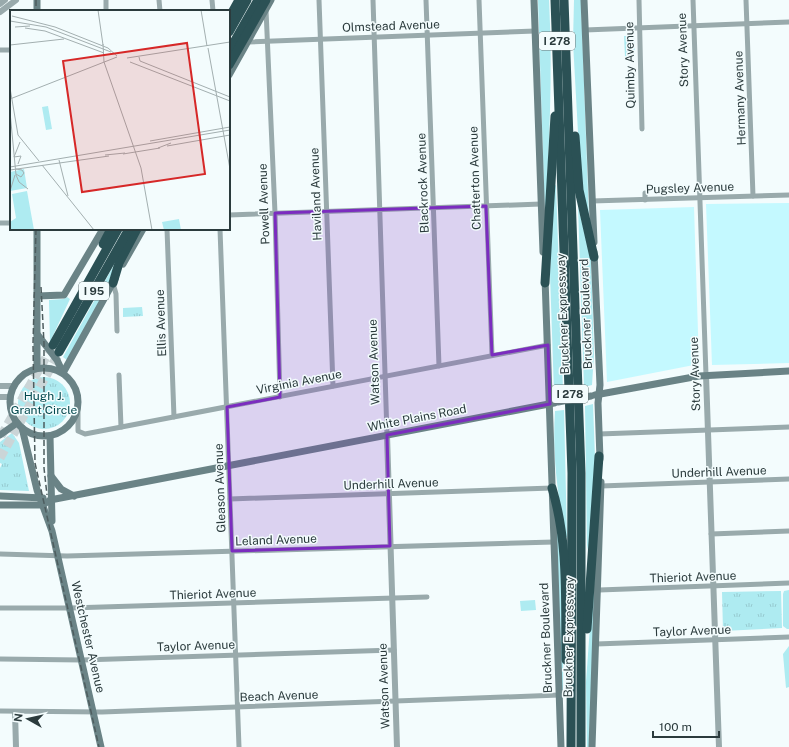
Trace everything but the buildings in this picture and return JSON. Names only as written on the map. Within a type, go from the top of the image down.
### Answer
[{"type":"highway","points":[[230,16],[239,0]]},
{"type":"highway","points":[[230,30],[247,0]]},
{"type":"highway","points":[[230,49],[258,0]]},
{"type":"highway","name":"Bruckner Expressway","points":[[555,0],[573,491],[571,747]]},
{"type":"highway","name":"Bruckner Expressway","points":[[565,0],[582,497],[581,747]]},
{"type":"highway","points":[[230,63],[266,5]]},
{"type":"highway","points":[[568,76],[573,106],[579,190],[594,257]]},
{"type":"highway","points":[[546,283],[554,122],[558,82]]},
{"type":"highway","points":[[67,319],[111,230]]},
{"type":"highway","name":"I 95","points":[[53,345],[117,230]]},
{"type":"highway","name":"I 95","points":[[59,352],[128,230]]},
{"type":"highway","points":[[112,283],[119,263],[136,230]]},
{"type":"highway","points":[[581,676],[586,637],[599,456]]},
{"type":"highway","points":[[552,488],[565,551],[566,676],[571,707]]},
{"type":"main road","points":[[229,10],[234,0]]},
{"type":"main road","points":[[230,73],[248,42],[266,5],[271,0]]},
{"type":"main road","name":"Bruckner Boulevard","points":[[534,0],[541,204],[548,345],[554,403],[552,488],[561,747]]},
{"type":"main road","name":"Bruckner Boulevard","points":[[584,0],[594,257],[595,395],[599,434],[601,486],[592,747]]},
{"type":"main road","points":[[37,230],[37,368]]},
{"type":"main road","points":[[38,296],[64,295],[102,230]]},
{"type":"main road","points":[[63,373],[142,230]]},
{"type":"main road","points":[[37,333],[58,360],[63,373],[76,388],[79,399],[78,407],[75,418],[70,425],[60,432],[50,436],[36,435],[22,428],[17,423],[11,410],[10,397],[14,386],[23,375],[37,368],[49,368],[63,373]]},
{"type":"main road","name":"White Plains Road","points":[[43,505],[50,500],[706,375],[789,371]]},
{"type":"main road","points":[[0,435],[17,423]]},
{"type":"main road","name":"Westchester Avenue","points":[[22,428],[40,497],[52,531],[58,555],[101,747]]},
{"type":"main road","name":"Westchester Avenue","points":[[50,436],[50,500],[52,531]]},
{"type":"main road","points":[[51,476],[61,489],[74,496]]},
{"type":"main road","name":"White Plains Road","points":[[0,496],[40,497],[50,500]]},
{"type":"main road","points":[[0,505],[43,505]]},
{"type":"street","points":[[0,4],[5,0]]},
{"type":"street","points":[[0,12],[16,0]]},
{"type":"street","points":[[159,0],[160,10]]},
{"type":"street","points":[[212,0],[213,10]]},
{"type":"street","name":"Haviland Avenue","points":[[319,0],[333,386]]},
{"type":"street","name":"Watson Avenue","points":[[373,0],[397,747]]},
{"type":"street","name":"Blackrock Avenue","points":[[426,0],[440,366]]},
{"type":"street","name":"Chatterton Avenue","points":[[479,0],[492,355]]},
{"type":"street","name":"Quimby Avenue","points":[[639,0],[642,129]]},
{"type":"street","name":"Story Avenue","points":[[693,0],[719,747]]},
{"type":"street","name":"Hermany Avenue","points":[[746,0],[753,196]]},
{"type":"street","name":"Powell Avenue","points":[[266,5],[275,213],[280,397]]},
{"type":"street","points":[[586,30],[789,22]]},
{"type":"street","name":"Olmstead Avenue","points":[[248,42],[535,31]]},
{"type":"street","points":[[645,193],[646,200]]},
{"type":"street","name":"Pugsley Avenue","points":[[592,201],[789,195]]},
{"type":"street","points":[[230,215],[541,204]]},
{"type":"street","name":"Ellis Avenue","points":[[167,230],[174,417]]},
{"type":"street","name":"Gleason Avenue","points":[[220,230],[239,747]]},
{"type":"street","points":[[112,283],[116,294],[117,331]]},
{"type":"street","name":"Virginia Avenue","points":[[78,407],[78,429],[80,433],[121,427],[548,345]]},
{"type":"street","points":[[118,376],[121,427]]},
{"type":"street","points":[[0,386],[14,386]]},
{"type":"street","points":[[0,397],[10,397]]},
{"type":"street","points":[[599,434],[789,427]]},
{"type":"street","name":"Underhill Avenue","points":[[601,486],[789,479]]},
{"type":"street","name":"Underhill Avenue","points":[[230,499],[552,488]]},
{"type":"street","points":[[711,534],[789,531]]},
{"type":"street","name":"Leland Avenue","points":[[0,554],[67,556],[554,542]]},
{"type":"street","name":"Thieriot Avenue","points":[[598,590],[789,583]]},
{"type":"street","name":"Thieriot Avenue","points":[[0,608],[70,608],[427,597]]},
{"type":"street","name":"Taylor Avenue","points":[[596,644],[789,637]]},
{"type":"street","name":"Taylor Avenue","points":[[0,659],[82,660],[394,650]]},
{"type":"street","name":"Beach Avenue","points":[[0,711],[94,712],[559,695]]},
{"type":"street","points":[[15,712],[16,747]]},
{"type":"highlighted area","points":[[486,206],[492,355],[548,345],[550,404],[387,435],[390,546],[232,551],[227,407],[280,397],[275,213]]},
{"type":"shaded area","points":[[789,203],[789,363],[712,365],[706,204]]},
{"type":"shaded area","points":[[694,207],[699,364],[607,382],[600,210]]},
{"type":"green space","points":[[538,0],[549,0],[551,55],[545,220]]},
{"type":"green space","points":[[574,0],[581,0],[589,220],[581,187],[573,42]]},
{"type":"green space","points":[[624,36],[634,36],[635,57],[625,57]]},
{"type":"green space","points":[[556,185],[563,391],[554,393],[550,274],[554,186]]},
{"type":"green space","points":[[578,206],[591,260],[594,354],[592,385],[584,387]]},
{"type":"green space","points":[[115,263],[107,288],[67,360],[63,357]]},
{"type":"green space","points":[[67,297],[70,299],[50,342],[49,300],[63,299]]},
{"type":"green space","points":[[142,307],[143,316],[123,317],[123,308]]},
{"type":"green space","name":"Hugh J. Grant Circle","points":[[44,377],[58,381],[66,389],[70,403],[66,417],[58,425],[44,429],[30,425],[22,417],[18,403],[22,389],[30,381]]},
{"type":"green space","points":[[593,404],[596,485],[590,552],[588,551],[587,545],[585,406]]},
{"type":"green space","points":[[564,410],[567,537],[565,537],[558,490],[554,444],[555,411]]},
{"type":"green space","points":[[12,433],[19,443],[29,491],[0,490],[0,468],[2,464],[0,463],[0,442]]},
{"type":"green space","points":[[556,529],[564,557],[563,690],[562,690]]},
{"type":"green space","points":[[597,529],[589,747],[587,747],[586,682]]},
{"type":"green space","points":[[789,590],[789,629],[787,629],[783,626],[783,594],[784,591]]},
{"type":"green space","points":[[781,591],[782,628],[723,631],[722,592]]},
{"type":"green space","points":[[535,600],[536,610],[521,611],[520,601]]},
{"type":"green space","points":[[789,646],[789,687],[786,688],[783,654]]},
{"type":"tunnel","points":[[1,436],[53,345]]},
{"type":"tunnel","points":[[0,458],[59,353]]},
{"type":"railway","points":[[36,0],[36,10]]},
{"type":"railway","points":[[36,230],[33,344],[35,463],[99,747]]},
{"type":"railway","points":[[41,287],[44,343],[44,468],[47,495]]}]
